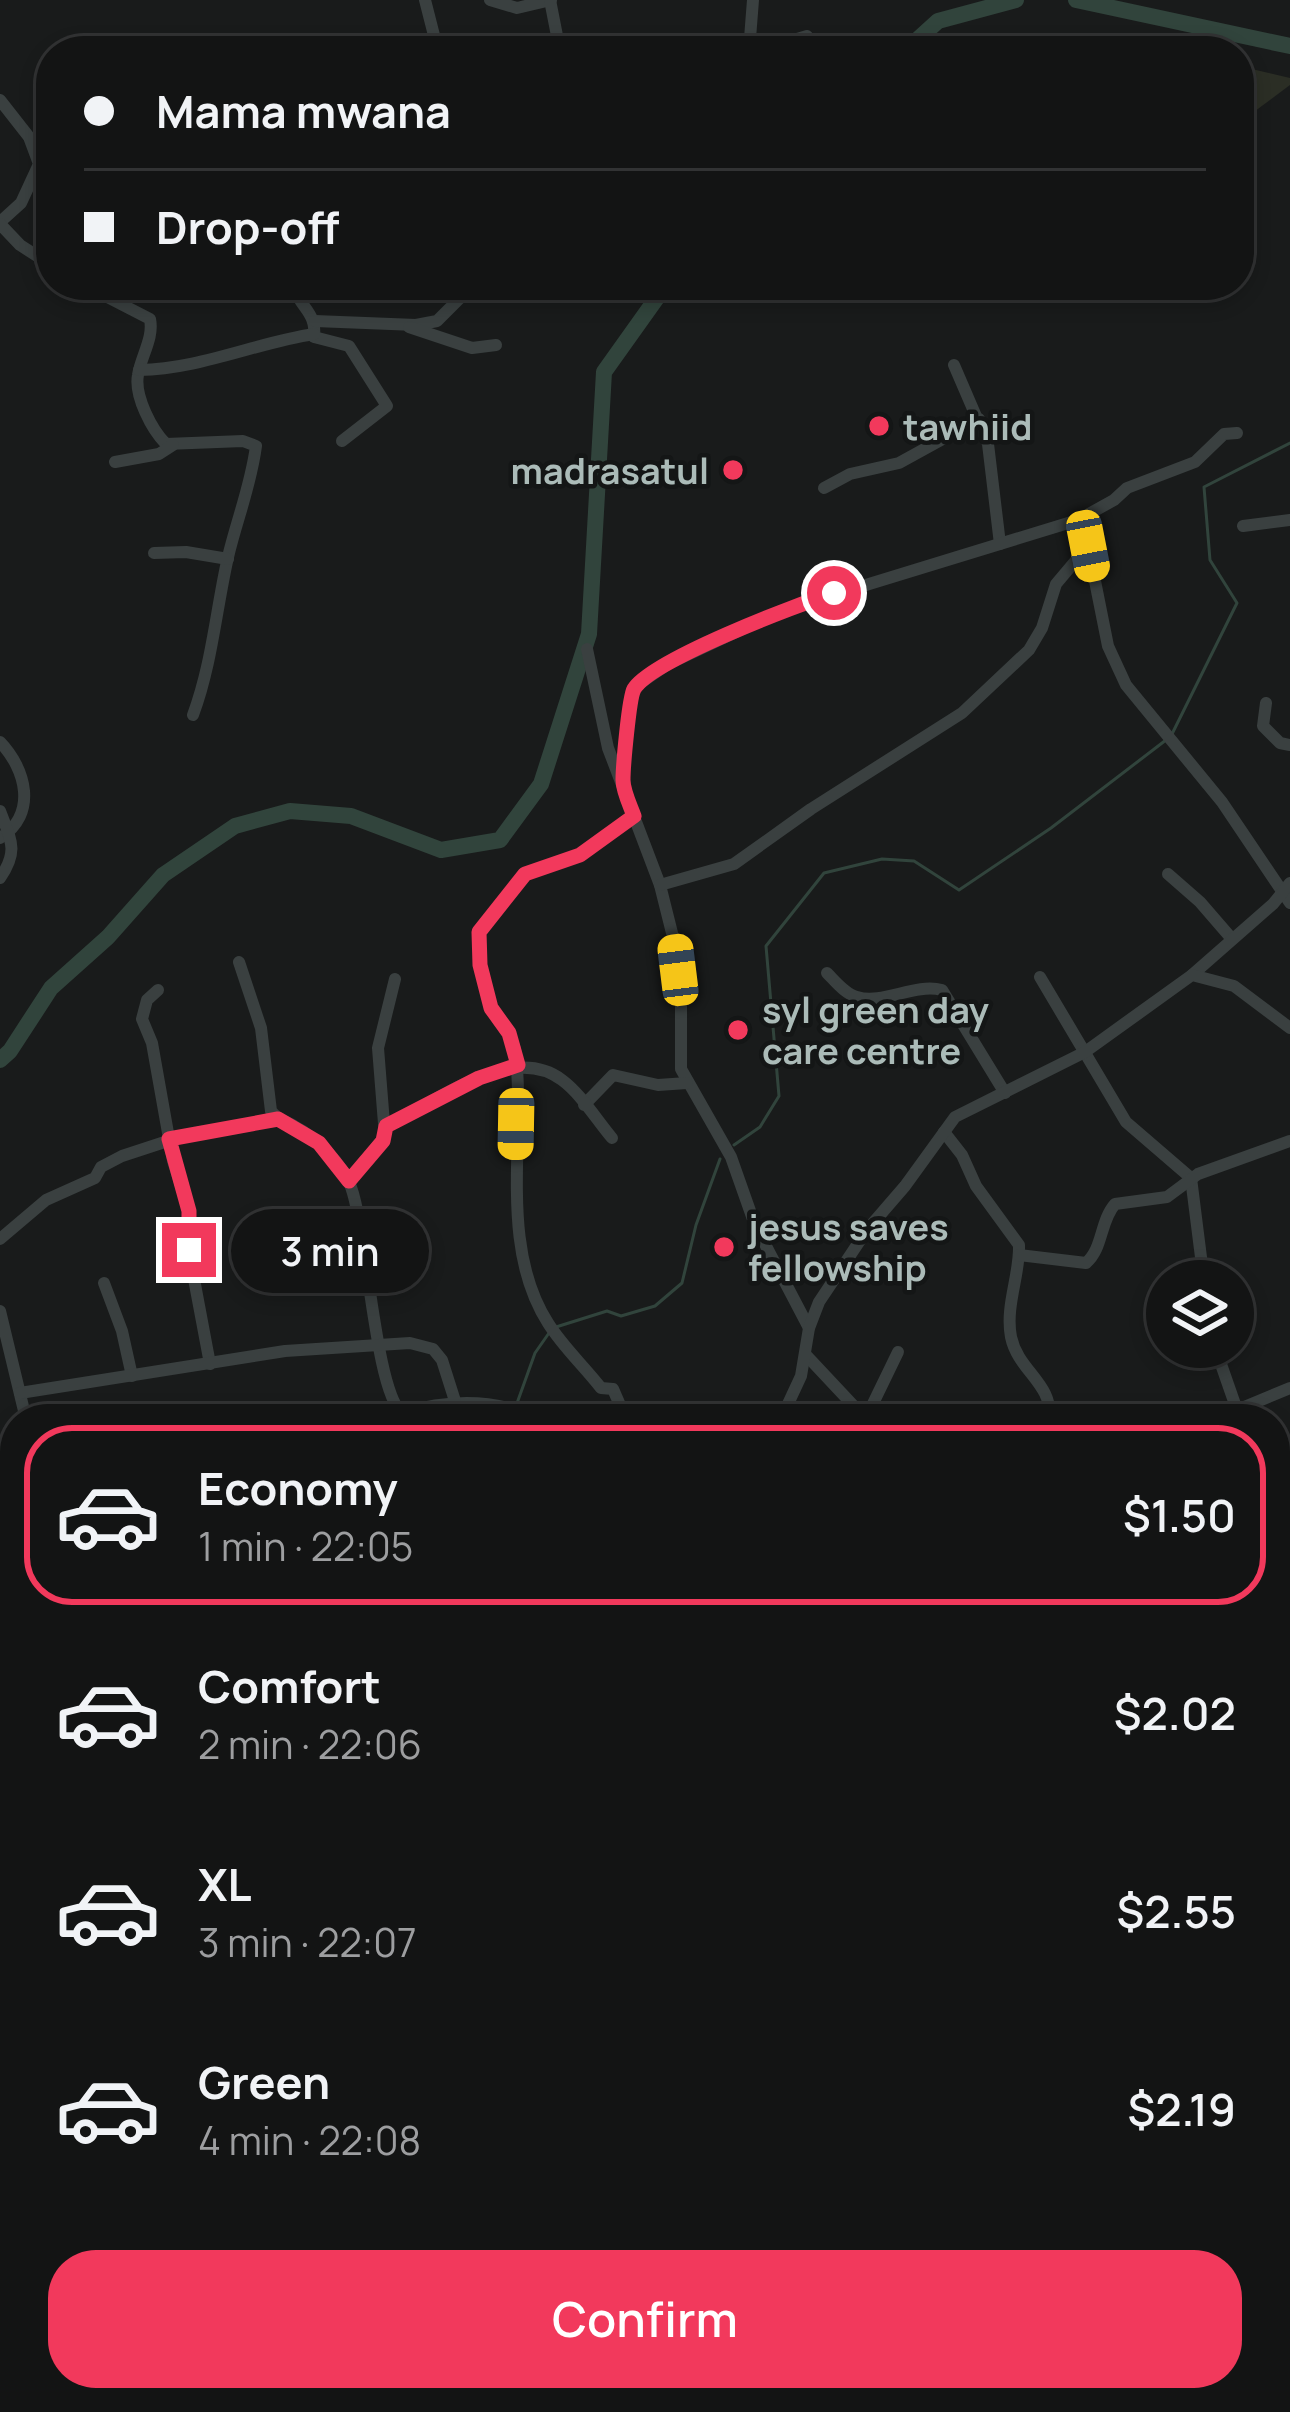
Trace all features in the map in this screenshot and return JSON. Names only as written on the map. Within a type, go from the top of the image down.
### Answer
[{"type":"street","points":[[425,0],[434,36]]},
{"type":"street","points":[[490,0],[517,8],[550,0],[557,36]]},
{"type":"street","points":[[753,0],[753,36]]},
{"type":"street","points":[[0,100],[29,137],[36,156]]},
{"type":"street","points":[[36,175],[20,203],[0,223],[36,255]]},
{"type":"street","points":[[113,300],[150,319],[152,331],[140,370],[139,395],[159,437],[173,445]]},
{"type":"street","points":[[300,300],[317,341],[354,350],[387,406],[342,442]]},
{"type":"street","points":[[140,370],[219,359],[315,328],[437,321],[458,300]]},
{"type":"street","points":[[396,322],[472,349],[496,346]]},
{"type":"street","points":[[954,365],[979,419],[991,461],[994,523],[1000,544]]},
{"type":"street","points":[[824,488],[850,474],[899,463],[979,419]]},
{"type":"street","points":[[622,782],[632,693],[668,664],[781,610],[1078,520],[1127,488],[1195,462],[1224,434],[1237,433]]},
{"type":"street","points":[[116,462],[159,454],[173,445],[243,441],[256,446],[228,559],[205,684],[193,716]]},
{"type":"street","points":[[788,1404],[806,1355],[809,1328],[842,1264],[962,1111],[1085,1052],[1192,975],[1288,893],[1222,802],[1126,685],[1108,646],[1088,546],[1078,520]]},
{"type":"street","points":[[1243,526],[1290,520]]},
{"type":"street","points":[[660,885],[712,873],[746,857],[973,704],[1034,643],[1056,584],[1088,546]]},
{"type":"street","points":[[154,553],[228,559]]},
{"type":"street","points":[[587,649],[608,748],[660,885],[675,945],[681,996],[678,1053],[687,1083],[731,1157],[755,1226],[809,1328]]},
{"type":"street","points":[[1266,703],[1263,725],[1280,743],[1290,745]]},
{"type":"street","points":[[0,742],[16,760],[26,785],[21,814],[4,835]]},
{"type":"street","points":[[0,811],[12,861],[0,878]]},
{"type":"street","points":[[620,1404],[613,1389],[601,1388],[545,1320],[528,1273],[517,1208],[518,1065],[509,1033],[491,1008],[480,965],[479,932],[525,874],[580,855],[634,816]]},
{"type":"street","points":[[1168,874],[1232,939]]},
{"type":"street","points":[[239,962],[263,1040],[268,1103],[278,1119],[319,1143],[349,1181],[362,1222],[378,1346],[392,1404]]},
{"type":"street","points":[[827,973],[862,999],[905,990],[942,990],[1005,1093]]},
{"type":"street","points":[[1192,975],[1234,986],[1290,1028]]},
{"type":"street","points":[[1040,977],[1126,1122],[1191,1178],[1201,1260]]},
{"type":"street","points":[[349,1181],[383,1141],[386,1126],[378,1048],[395,980]]},
{"type":"street","points":[[158,990],[147,1000],[142,1019],[152,1043],[169,1139],[189,1211],[190,1263],[210,1364]]},
{"type":"street","points":[[386,1126],[479,1078],[518,1065],[554,1074],[612,1138]]},
{"type":"street","points":[[584,1105],[613,1075],[658,1085],[687,1083]]},
{"type":"street","points":[[0,1239],[58,1192],[95,1178],[101,1167],[122,1156],[169,1139],[278,1119]]},
{"type":"street","points":[[944,1132],[962,1155],[976,1186],[1013,1234],[1019,1255],[1013,1275],[1011,1337],[1019,1364],[1033,1373],[1048,1404]]},
{"type":"street","points":[[1019,1255],[1086,1263],[1094,1256],[1115,1204],[1167,1196],[1191,1178],[1290,1141]]},
{"type":"street","points":[[104,1283],[132,1376]]},
{"type":"street","points":[[0,1311],[5,1350],[23,1404]]},
{"type":"street","points":[[20,1393],[285,1351],[410,1343],[433,1349],[446,1369],[455,1401]]},
{"type":"street","points":[[873,1404],[898,1352]]},
{"type":"street","points":[[806,1355],[852,1404]]},
{"type":"street","points":[[1221,1368],[1232,1404]]},
{"type":"street","points":[[1256,1404],[1290,1388]]},
{"type":"street","points":[[442,1404],[488,1404]]},
{"type":"shaded area","points":[[1254,70],[1290,78],[1290,85],[1254,112]]},
{"type":"waterway","points":[[922,36],[938,21],[1016,0]]},
{"type":"waterway","points":[[1076,0],[1243,36]]},
{"type":"waterway","points":[[1254,38],[1290,46]]},
{"type":"waterway","points":[[0,1060],[51,988],[108,937],[163,875],[235,826],[290,811],[351,816],[441,850],[500,840],[541,784],[589,634],[604,372],[655,300]]},
{"type":"waterway","points":[[1172,734],[1237,603],[1210,560],[1204,487],[1290,443]]},
{"type":"waterway","points":[[734,1145],[760,1127],[779,1096],[766,946],[824,873],[882,859],[914,861],[959,890],[1051,828],[1166,740]]},
{"type":"waterway","points":[[556,1327],[607,1311],[621,1316],[655,1306],[682,1283],[696,1225],[720,1159]]},
{"type":"waterway","points":[[517,1404],[535,1353],[549,1333]]},
{"type":"place","name":"tawhiid","points":[[879,426]]},
{"type":"place","name":"madrasatul","points":[[733,470]]},
{"type":"place","name":"syl green day care centre","points":[[738,1030]]},
{"type":"place","name":"jesus saves fellowship","points":[[724,1247]]},
{"type":"route","points":[[189,1250],[188,1204],[169,1139],[278,1119],[319,1143],[349,1181],[383,1141],[386,1126],[479,1078],[518,1065],[509,1033],[491,1008],[480,965],[479,932],[525,874],[580,855],[634,816],[622,782],[629,705],[636,686],[668,664],[748,625],[834,593]]}]
